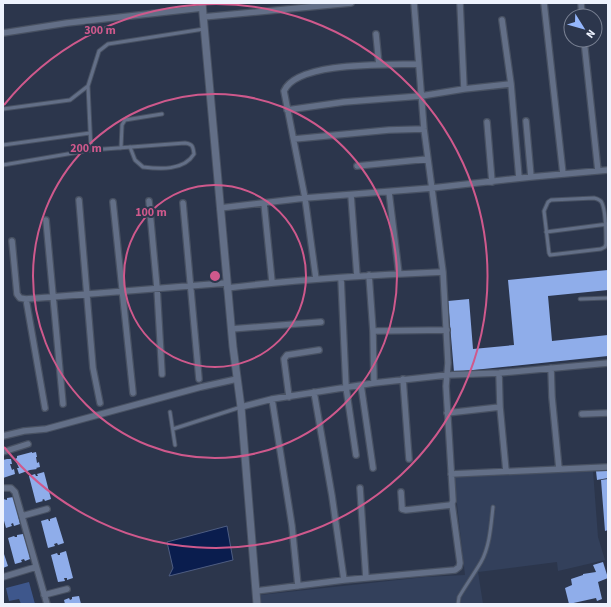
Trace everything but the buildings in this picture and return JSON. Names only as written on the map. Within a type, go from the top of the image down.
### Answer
[{"type":"street","points":[[203,17],[351,3]]},
{"type":"street","points":[[256,591],[344,580],[456,570],[459,567],[460,563],[452,504],[452,474],[447,413],[446,386],[448,363],[443,272],[424,129],[414,3]]},
{"type":"street","points":[[460,3],[464,89]]},
{"type":"street","points":[[544,3],[563,174]]},
{"type":"street","points":[[3,33],[67,23],[202,6],[231,329],[241,407],[257,604]]},
{"type":"street","points":[[502,20],[511,84],[520,178]]},
{"type":"street","points":[[376,34],[379,65]]},
{"type":"street","points":[[585,48],[598,171]]},
{"type":"street","points":[[316,279],[305,198],[284,91],[286,86],[296,78],[318,70],[379,65],[418,64]]},
{"type":"street","points":[[287,110],[344,102],[421,96],[464,89],[511,84]]},
{"type":"street","points":[[526,121],[531,176]]},
{"type":"street","points":[[487,122],[492,182]]},
{"type":"street","points":[[294,140],[389,130],[424,129]]},
{"type":"street","points":[[357,166],[428,159]]},
{"type":"street","points":[[220,208],[305,198],[389,192],[492,182],[531,176],[608,170]]},
{"type":"street","points":[[389,192],[399,274]]},
{"type":"street","points":[[351,195],[357,276]]},
{"type":"street","points":[[80,200],[93,368],[100,403]]},
{"type":"street","points":[[148,201],[157,288],[162,374]]},
{"type":"street","points":[[113,202],[133,394]]},
{"type":"street","points":[[183,203],[199,379]]},
{"type":"street","points":[[264,203],[272,282]]},
{"type":"street","points":[[46,220],[63,404]]},
{"type":"street","points":[[12,241],[17,294],[20,298],[26,299],[157,288],[443,272]]},
{"type":"street","points":[[369,275],[373,331],[374,383]]},
{"type":"street","points":[[341,278],[346,387],[356,455]]},
{"type":"street","points":[[26,299],[45,408]]},
{"type":"street","points":[[231,329],[321,322]]},
{"type":"street","points":[[373,331],[447,330]]},
{"type":"street","points":[[289,396],[284,360],[285,357],[287,355],[319,350]]},
{"type":"street","points":[[241,407],[289,396],[403,379],[447,375],[499,373],[608,363]]},
{"type":"street","points":[[551,368],[552,396],[559,469]]},
{"type":"street","points":[[499,373],[500,407],[506,471]]},
{"type":"street","points":[[3,436],[24,431],[46,429],[201,387],[237,379]]},
{"type":"street","points":[[403,379],[409,459]]},
{"type":"street","points":[[361,385],[374,468]]},
{"type":"street","points":[[314,392],[332,496],[344,580]]},
{"type":"street","points":[[272,399],[292,526],[298,586]]},
{"type":"street","points":[[447,413],[500,407]]},
{"type":"street","points":[[582,414],[608,413]]},
{"type":"street","points":[[3,452],[28,444]]},
{"type":"street","points":[[452,474],[608,467]]},
{"type":"street","points":[[3,488],[11,488],[15,492],[47,604]]},
{"type":"street","points":[[360,488],[366,578]]},
{"type":"street","points":[[401,492],[403,510],[452,504]]},
{"type":"street","points":[[22,516],[47,509]]},
{"type":"street","points":[[3,577],[36,567]]},
{"type":"street","points":[[44,595],[67,589]]},
{"type":"lane","points":[[91,150],[88,86],[98,51],[108,44],[204,28]]},
{"type":"lane","points":[[3,109],[70,100],[88,86]]},
{"type":"lane","points":[[121,148],[122,125],[126,120],[162,114]]},
{"type":"lane","points":[[3,146],[90,133]]},
{"type":"lane","points":[[3,165],[91,150],[121,148],[130,147],[186,143],[193,146],[194,154],[190,160],[173,168],[160,169],[143,167],[135,160],[130,147]]},
{"type":"lane","points":[[598,199],[603,204],[607,224],[606,244],[601,249],[552,256],[549,253],[544,211],[545,205],[550,200],[598,199]]},
{"type":"lane","points":[[546,232],[607,224]]},
{"type":"lane","points":[[580,299],[608,298]]},
{"type":"lane","points":[[172,429],[241,407]]},
{"type":"lane","points":[[170,412],[175,445]]},
{"type":"lane","points":[[458,604],[459,597],[482,561],[485,553],[490,532],[493,507]]},
{"type":"shaded area","points":[[593,471],[598,537],[605,560],[558,571],[557,562],[478,572],[483,604],[261,604],[260,595],[425,577],[465,575],[454,477]]},
{"type":"shaded area","points":[[227,526],[233,560],[169,576],[173,568],[167,542]]},
{"type":"shaded area","points":[[29,582],[35,604],[21,604],[19,599],[9,601],[6,588]]}]
